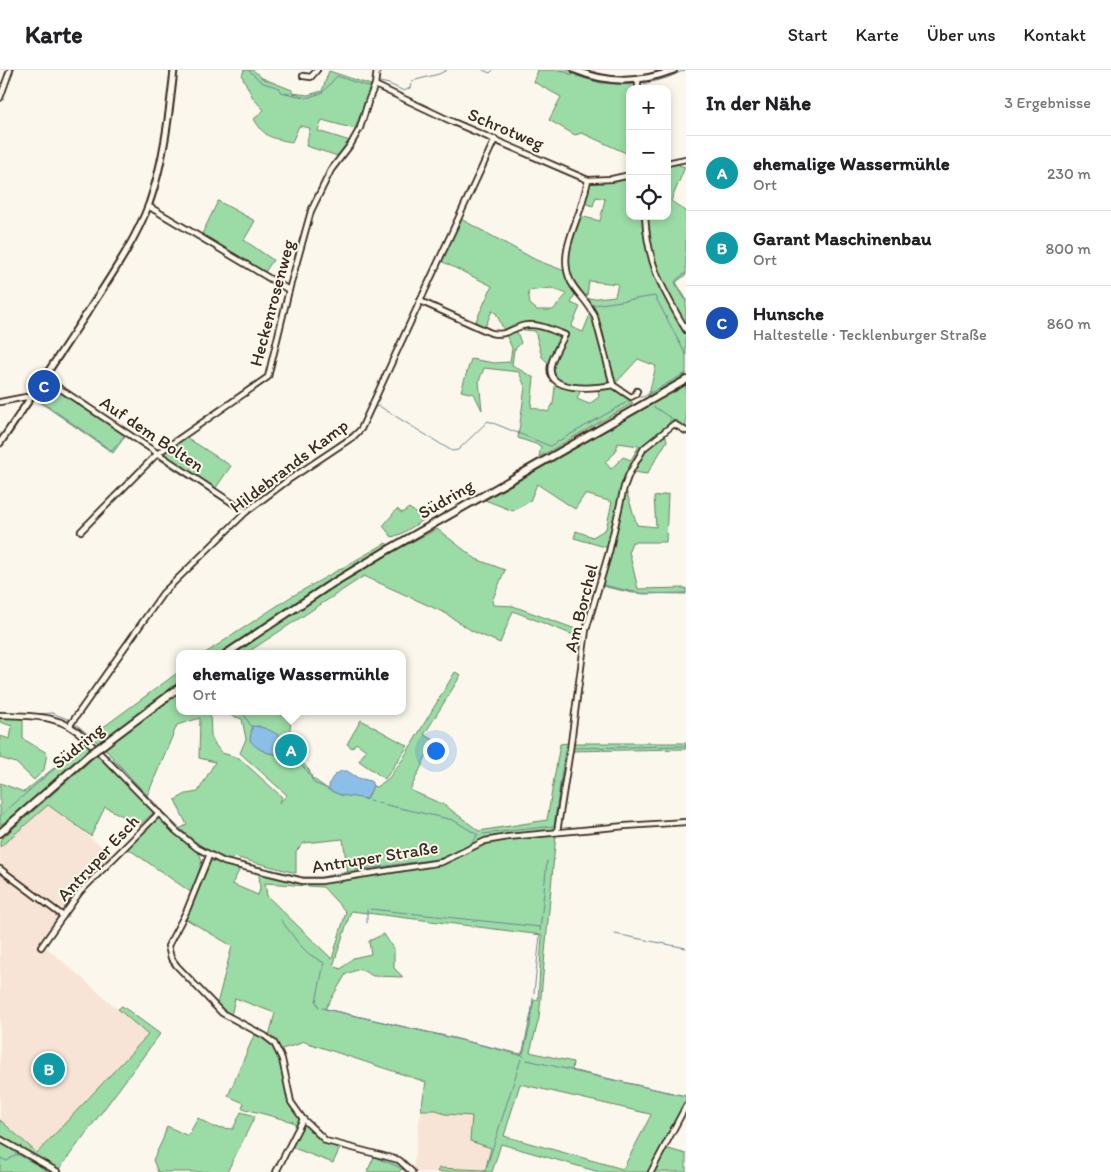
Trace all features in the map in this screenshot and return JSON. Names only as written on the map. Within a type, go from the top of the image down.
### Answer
[{"type":"main road","name":"Südring","points":[[232,650],[328,586],[386,551],[686,380]]},
{"type":"main road","name":"Südring","points":[[1,832],[90,755],[176,690]]},
{"type":"street","points":[[0,98],[10,70]]},
{"type":"street","points":[[0,443],[122,256],[148,206],[161,158],[169,116],[174,70]]},
{"type":"street","points":[[303,76],[311,78],[317,70]]},
{"type":"street","name":"Heckenrosenweg","points":[[81,532],[156,454],[268,377],[311,211],[331,170],[351,144],[360,128],[375,86],[377,70]]},
{"type":"street","points":[[575,70],[613,80],[638,80],[656,77],[674,70]]},
{"type":"street","points":[[638,80],[638,85]]},
{"type":"street","name":"Schrotweg","points":[[375,86],[588,180]]},
{"type":"street","name":"Hildebrands Kamp","points":[[70,725],[163,594],[246,512],[287,481],[353,437],[361,429],[495,139]]},
{"type":"street","points":[[671,162],[686,159]]},
{"type":"street","points":[[626,175],[588,180],[581,208],[568,240],[567,267],[572,284],[591,306],[596,317],[613,385],[631,397],[637,391]]},
{"type":"street","points":[[148,206],[289,290]]},
{"type":"street","points":[[645,220],[646,236],[659,284],[686,330]]},
{"type":"street","points":[[420,301],[491,333],[500,335],[524,326],[548,328],[565,336],[551,367],[553,377],[558,384],[598,388],[613,385]]},
{"type":"street","name":"Auf dem Bolten","points":[[44,378],[246,512]]},
{"type":"street","points":[[1,400],[30,398]]},
{"type":"street","name":"Am Borchel","points":[[557,832],[586,630],[609,552],[626,480],[644,448],[665,430],[674,424],[686,431]]},
{"type":"street","name":"Antruper Straße","points":[[0,714],[50,718],[70,725],[187,841],[209,856],[233,865],[297,880],[313,881],[442,862],[485,841],[508,837],[686,822]]},
{"type":"street","name":"Antruper Esch","points":[[41,947],[80,892],[158,813]]},
{"type":"street","points":[[209,856],[187,910],[170,940],[168,951],[177,966],[222,1013],[265,1036],[274,1043],[282,1059],[291,1102],[303,1119],[326,1141],[399,1160],[412,1172]]},
{"type":"street","points":[[0,869],[63,916]]},
{"type":"street","points":[[651,1172],[686,1106]]},
{"type":"street","points":[[276,1172],[303,1119]]},
{"type":"street","points":[[0,1139],[58,1172]]},
{"type":"shaded area","points":[[48,805],[113,855],[79,889],[40,942],[148,1035],[37,1153],[0,1120],[0,847]]},
{"type":"shaded area","points":[[421,1110],[437,1110],[445,1114],[472,1116],[491,1147],[485,1172],[483,1170],[440,1168],[437,1172],[415,1172],[413,1169]]},
{"type":"green space","points":[[244,70],[253,70],[262,78],[292,90],[292,93],[308,95],[322,91],[329,71],[371,85],[355,129],[322,120],[318,131],[350,141],[338,156],[306,146],[310,128],[299,126],[292,142],[265,134],[254,119],[264,110],[253,98],[242,76]]},
{"type":"green space","points":[[538,70],[568,70],[581,76],[611,82],[635,83],[635,85],[626,85],[626,153],[582,133],[575,135],[549,120],[561,97],[534,82]]},
{"type":"green space","points":[[679,163],[679,165],[685,167],[671,201],[671,175],[671,165]]},
{"type":"green space","points":[[626,178],[626,220],[643,220],[646,245],[657,284],[686,335],[686,375],[648,397],[656,366],[638,359],[615,384],[599,318],[588,299],[615,296],[618,284],[589,281],[587,296],[575,294],[571,303],[580,307],[571,327],[583,332],[591,312],[609,384],[563,385],[562,388],[581,389],[577,399],[589,404],[599,397],[598,390],[612,388],[633,403],[539,457],[541,446],[518,438],[525,387],[519,372],[484,368],[479,381],[482,410],[474,394],[461,391],[471,359],[494,363],[510,362],[512,348],[496,313],[492,311],[485,327],[475,323],[492,286],[441,261],[461,219],[536,260],[570,273],[569,256],[571,244],[580,216],[600,221],[605,199],[596,197],[593,206],[584,203],[590,183]],"holes":[[[551,288],[567,294],[553,310],[537,310],[530,304],[528,291]],[[516,329],[535,331],[542,357],[554,368],[556,378],[553,404],[548,412],[531,407],[534,378],[512,365],[514,350],[521,343]]]},
{"type":"green space","points":[[218,201],[255,221],[244,240],[273,260],[265,272],[202,234]]},
{"type":"green space","points":[[671,201],[686,211],[686,275],[676,282],[686,299],[686,324],[659,271],[648,234],[647,220],[671,220]]},
{"type":"green space","points":[[44,381],[126,435],[113,453],[34,398]]},
{"type":"green space","points":[[686,384],[686,427],[670,420],[665,433],[667,441],[647,474],[633,472],[625,487],[637,525],[656,527],[654,497],[668,494],[666,542],[632,542],[629,551],[638,589],[686,588],[686,594],[633,593],[601,586],[612,549],[574,538],[576,531],[593,537],[606,529],[612,502],[585,494],[575,509],[537,484],[530,501],[513,511],[485,500]],"holes":[[[618,443],[639,446],[631,460],[623,457],[611,469],[605,462],[615,453]]]},
{"type":"green space","points":[[186,437],[231,466],[215,489],[160,454]]},
{"type":"green space","points":[[409,508],[425,519],[401,534],[392,537],[383,526],[397,509],[402,513]]},
{"type":"green space","points":[[437,529],[476,559],[505,570],[492,601],[493,605],[513,606],[581,631],[581,638],[513,611],[500,643],[472,631],[445,613],[364,576],[251,650],[239,650],[315,598],[400,548]]},
{"type":"green space","points":[[386,543],[391,547],[314,592],[227,650],[210,650],[289,598]]},
{"type":"green space","points":[[455,672],[461,675],[424,735],[434,740],[410,790],[446,806],[479,831],[547,820],[560,744],[686,743],[686,749],[567,751],[556,834],[539,1018],[530,1052],[573,1062],[572,1071],[686,1096],[685,1104],[648,1172],[599,1172],[501,1144],[492,1172],[437,1172],[439,1168],[485,1171],[491,1148],[470,1141],[472,1116],[444,1114],[437,1110],[421,1110],[426,1082],[302,1041],[299,1044],[278,1050],[269,1036],[275,1013],[235,998],[231,1016],[223,1011],[217,1004],[232,946],[186,919],[208,863],[212,861],[240,869],[232,884],[258,895],[260,889],[259,873],[305,882],[352,879],[351,874],[348,874],[343,839],[304,843],[296,851],[296,873],[234,857],[229,861],[209,852],[191,840],[179,829],[187,825],[175,800],[186,794],[198,792],[215,762],[199,758],[200,718],[177,725],[147,796],[105,749],[144,716],[176,694],[176,715],[210,715],[211,736],[216,746],[222,753],[239,758],[282,797],[279,803],[287,795],[240,753],[246,739],[242,719],[230,715],[282,715],[291,720],[287,754],[299,759],[309,770],[312,778],[329,790],[341,795],[360,796],[366,800],[373,786],[376,787],[388,779],[403,759]],"holes":[[[259,726],[282,737],[277,754],[266,752],[254,743],[252,727]],[[443,860],[440,865],[375,875],[375,870]],[[265,883],[323,887],[346,912],[332,959],[267,896]],[[351,911],[542,935],[538,1000],[534,1000],[523,1051],[520,1055],[325,1009],[346,974],[360,969],[373,976],[403,977],[394,968],[394,950],[384,934],[369,941],[371,954],[353,958],[341,969],[333,966]],[[520,1084],[651,1115],[623,1169],[504,1136]]]},
{"type":"green space","points":[[176,674],[176,685],[98,743],[91,736]]},
{"type":"green space","points":[[0,717],[23,718],[23,739],[47,753],[44,770],[34,780],[16,763],[0,758],[0,736],[10,739],[12,726],[0,722]]},
{"type":"green space","points":[[361,720],[408,746],[385,779],[359,761],[366,750],[356,743],[352,748],[347,744]]},
{"type":"green space","points":[[85,743],[92,748],[11,818],[0,825],[0,783],[24,792]]},
{"type":"green space","points":[[98,754],[154,812],[140,825],[105,807],[91,836],[48,805],[0,847],[0,840]]},
{"type":"green space","points":[[158,816],[200,855],[202,861],[192,893],[127,848]]},
{"type":"green space","points":[[122,1006],[160,1034],[57,1172],[0,1172],[0,1120],[37,1153],[148,1035],[118,1009]]},
{"type":"green space","points":[[255,1033],[272,1047],[277,1055],[289,1103],[295,1113],[322,1139],[328,1143],[341,1146],[333,1163],[291,1147],[297,1127],[293,1122],[242,1108],[244,1103],[228,1096]]},
{"type":"green space","points":[[241,1112],[255,1116],[227,1172],[158,1172],[153,1160],[167,1126],[188,1136],[198,1118],[213,1127],[233,1129]]},
{"type":"green space","points":[[665,1148],[686,1154],[686,1172],[654,1172]]},
{"type":"green space","points":[[374,1157],[397,1162],[404,1167],[399,1172],[367,1172]]},
{"type":"water","points":[[252,726],[270,730],[279,735],[286,741],[285,748],[276,754],[259,748],[250,740]]},
{"type":"water","points":[[342,771],[347,771],[358,778],[371,781],[373,786],[367,799],[341,795],[329,790],[332,778]]},
{"type":"waterway","points":[[248,70],[263,83],[280,88],[280,92],[304,97]]},
{"type":"waterway","points":[[380,82],[404,91],[410,88],[412,81],[447,70]]},
{"type":"waterway","points":[[483,70],[490,73],[493,70]]},
{"type":"waterway","points":[[561,70],[572,75]]},
{"type":"waterway","points":[[644,84],[667,78],[685,70]]},
{"type":"waterway","points":[[306,98],[322,93],[337,76],[369,87],[371,86]]},
{"type":"waterway","points":[[576,76],[601,83],[633,85]]},
{"type":"waterway","points":[[686,273],[677,279],[675,283],[686,301]]},
{"type":"waterway","points":[[594,305],[655,296],[686,355]]},
{"type":"waterway","points":[[365,428],[375,407],[379,406],[452,451],[458,450],[488,421],[550,446],[636,397],[643,397],[686,373]]},
{"type":"waterway","points":[[39,400],[112,451],[125,436]]},
{"type":"waterway","points":[[654,407],[686,428]]},
{"type":"waterway","points":[[301,469],[356,430]]},
{"type":"waterway","points":[[136,443],[154,455]]},
{"type":"waterway","points":[[157,458],[240,512]]},
{"type":"waterway","points":[[247,507],[275,487]]},
{"type":"waterway","points":[[603,585],[643,594],[686,593]]},
{"type":"waterway","points":[[36,714],[52,713],[70,720]]},
{"type":"waterway","points":[[244,715],[252,728]]},
{"type":"waterway","points":[[75,723],[92,738]]},
{"type":"waterway","points":[[0,816],[84,743]]},
{"type":"waterway","points":[[573,748],[686,746]]},
{"type":"waterway","points":[[483,834],[554,826],[565,750],[568,748]]},
{"type":"waterway","points":[[286,751],[292,756]]},
{"type":"waterway","points":[[108,755],[157,805]]},
{"type":"waterway","points":[[279,758],[291,756]]},
{"type":"waterway","points":[[296,760],[308,772],[314,783],[328,789]]},
{"type":"waterway","points":[[369,801],[453,820],[478,835]]},
{"type":"waterway","points":[[163,812],[185,833],[209,851],[228,859]]},
{"type":"waterway","points":[[356,870],[438,859],[455,853],[471,844],[477,835]]},
{"type":"waterway","points":[[236,861],[299,876]]},
{"type":"waterway","points":[[540,931],[547,861]]},
{"type":"waterway","points":[[302,877],[321,877],[351,871]]},
{"type":"waterway","points":[[370,909],[540,927]]},
{"type":"waterway","points":[[367,910],[367,923]]},
{"type":"waterway","points":[[281,920],[299,944],[309,954],[324,963],[316,1002],[319,1007]]},
{"type":"waterway","points":[[615,934],[686,948]]},
{"type":"waterway","points":[[534,993],[540,935]]},
{"type":"waterway","points":[[523,1054],[530,1026],[533,998]]},
{"type":"waterway","points":[[322,1008],[521,1054],[524,1057]]},
{"type":"waterway","points":[[487,1166],[521,1059]]},
{"type":"waterway","points":[[527,1060],[685,1096]]},
{"type":"waterway","points":[[0,1158],[7,1161],[15,1155],[19,1155],[50,1172]]},
{"type":"waterway","points":[[376,1158],[397,1166],[406,1172]]},
{"type":"place","name":"Hunsche","points":[[44,386]]},
{"type":"place","name":"ehemalige Wassermühle","points":[[291,750]]},
{"type":"place","name":"Garant Maschinenbau","points":[[49,1069]]}]
